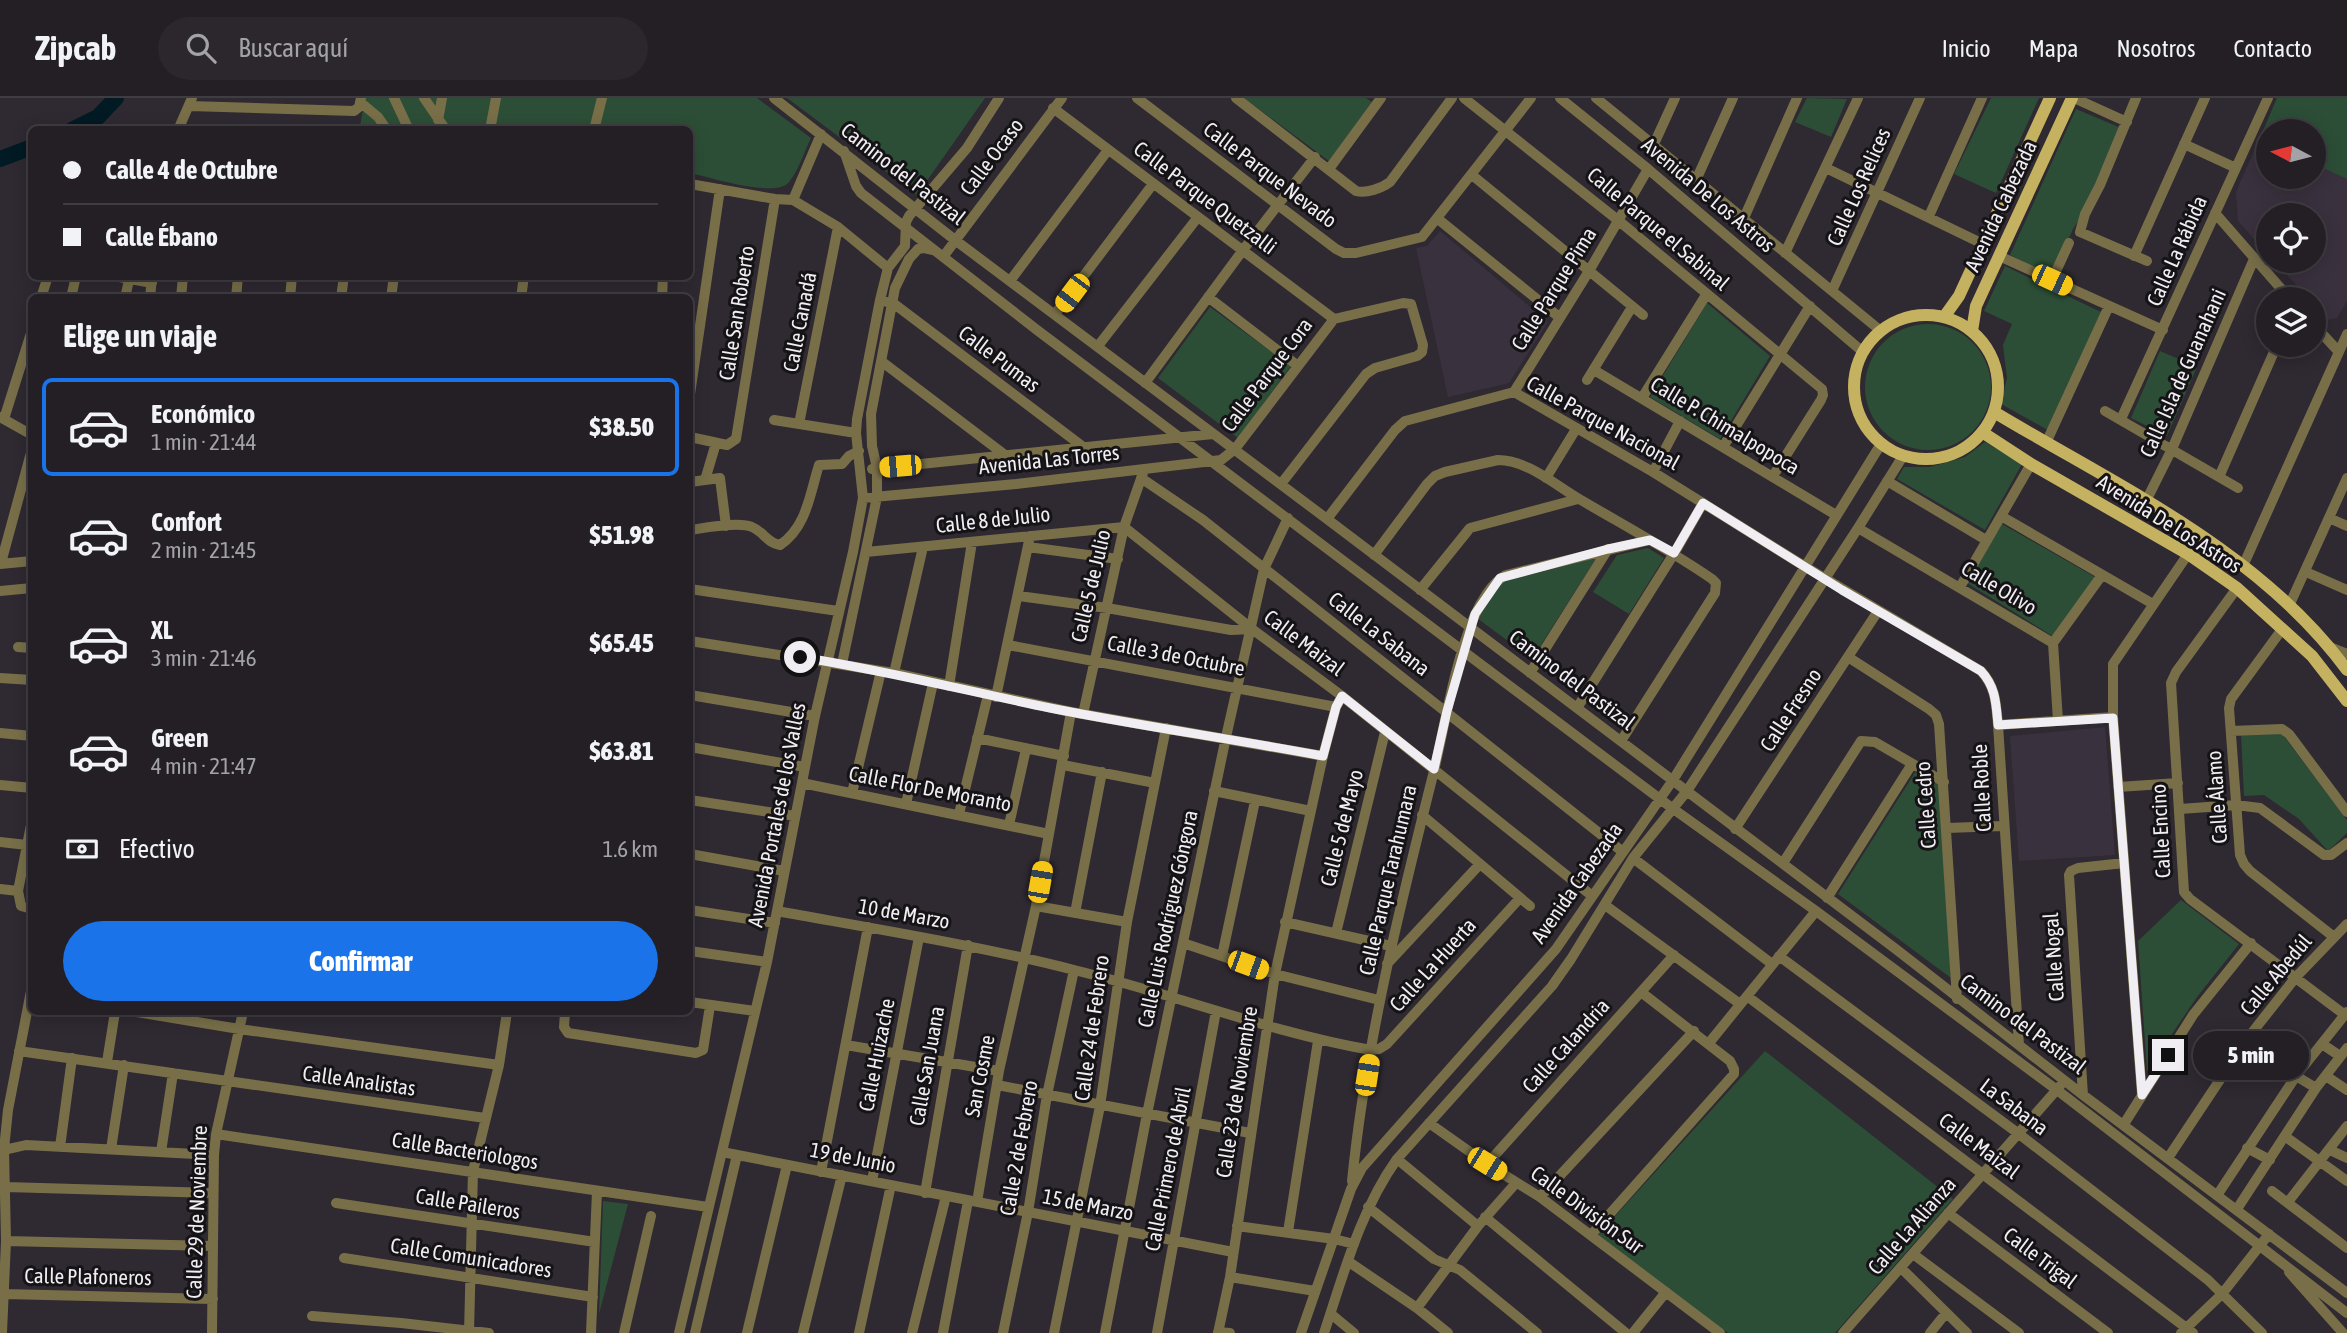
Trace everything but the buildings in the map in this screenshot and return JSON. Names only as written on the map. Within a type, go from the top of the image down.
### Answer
[{"type":"main road","name":"Avenida Cabezada","points":[[1944,317],[1959,296],[2050,98]]},
{"type":"main road","name":"Avenida Cabezada","points":[[1972,331],[1975,309],[2073,98]]},
{"type":"main road","points":[[1928,314],[1944,317],[1959,322],[1972,331],[1987,348],[1996,368],[1998,390],[1994,412],[1982,432],[1966,447],[1946,457],[1924,460],[1903,456],[1881,444],[1865,426],[1856,404],[1854,377],[1863,352],[1881,331],[1911,316],[1928,314]]},
{"type":"main road","name":"Avenida De Los Astros","points":[[1994,412],[2146,501],[2221,549],[2289,606],[2330,647],[2347,670]]},
{"type":"main road","name":"Avenida De Los Astros","points":[[1982,432],[2031,464],[2188,554],[2238,588],[2312,656],[2347,701]]},
{"type":"main road","points":[[2210,569],[2221,549]]},
{"type":"street","points":[[394,98],[407,126]]},
{"type":"street","points":[[425,98],[443,126]]},
{"type":"street","points":[[438,120],[442,98]]},
{"type":"street","points":[[491,126],[496,98]]},
{"type":"street","points":[[595,126],[602,98]]},
{"type":"street","name":"Camino del Pastizal","points":[[774,98],[955,240],[1783,863],[1957,999],[2347,1293]]},
{"type":"street","name":"Avenida Portales de los Valles","points":[[679,1333],[767,962],[815,716],[853,552],[863,498],[856,433],[888,268],[905,246],[905,228],[909,216],[967,148],[999,98]]},
{"type":"street","name":"Calle Ocaso","points":[[939,254],[955,240],[1062,98]]},
{"type":"street","name":"Calle Parque Nevado","points":[[1137,98],[1336,250],[1349,253],[1419,238],[1438,219],[1531,98]]},
{"type":"street","points":[[1236,98],[1358,192],[1385,185],[1452,98]]},
{"type":"street","points":[[1329,169],[1380,98]]},
{"type":"street","name":"Calle Parque el Sabinal","points":[[1464,98],[1619,220],[1706,295],[1821,387],[1821,400],[1773,476]]},
{"type":"street","name":"Avenida De Los Astros","points":[[1560,98],[1648,169],[1863,352]]},
{"type":"street","name":"Avenida De Los Astros","points":[[1596,98],[1608,102],[1654,144],[1881,331]]},
{"type":"street","points":[[1654,144],[1675,98]]},
{"type":"street","points":[[1697,178],[1734,98]]},
{"type":"street","points":[[1744,218],[1797,98]]},
{"type":"street","points":[[1785,253],[1858,98]]},
{"type":"street","name":"Calle Los Relices","points":[[1832,291],[1920,98]]},
{"type":"street","points":[[1928,216],[1982,98]]},
{"type":"street","points":[[2073,98],[2127,122]]},
{"type":"street","points":[[2136,98],[2085,214],[2080,232],[2147,261]]},
{"type":"street","points":[[2134,256],[2205,98]]},
{"type":"street","name":"Calle La Rábida","points":[[2121,419],[2268,98]]},
{"type":"street","points":[[180,126],[191,102],[354,111],[358,109],[361,100],[384,126]]},
{"type":"street","name":"Calle Parque Quetzalli","points":[[1053,108],[1334,319]]},
{"type":"street","points":[[793,200],[821,134]]},
{"type":"street","points":[[2184,144],[2236,168]]},
{"type":"street","points":[[1010,281],[1108,150]]},
{"type":"street","name":"Camino del Pastizal","points":[[844,151],[858,190],[905,228],[1672,808],[1816,911],[2056,1090],[2347,1313]]},
{"type":"street","points":[[1145,383],[1315,157]]},
{"type":"street","points":[[1826,168],[1983,244]]},
{"type":"street","name":"Calle Parque Pima","points":[[1514,392],[1648,169]]},
{"type":"street","points":[[1472,174],[1643,315]]},
{"type":"street","points":[[693,184],[793,200],[838,228],[888,268]]},
{"type":"street","points":[[1055,314],[1153,184]]},
{"type":"street","points":[[693,374],[720,189]]},
{"type":"street","name":"Calle San Roberto","points":[[716,443],[732,444],[738,433],[775,199]]},
{"type":"street","points":[[2215,214],[2279,287]]},
{"type":"street","points":[[1098,346],[1198,217]]},
{"type":"street","points":[[1438,219],[1559,317]]},
{"type":"street","name":"Calle Canadá","points":[[799,424],[838,228]]},
{"type":"street","points":[[2052,280],[2069,243]]},
{"type":"street","points":[[842,664],[877,497],[871,414],[895,288],[909,259],[918,249],[924,248],[939,254]]},
{"type":"street","points":[[2000,256],[2163,330]]},
{"type":"street","name":"Calle Isla de Guanahani","points":[[2146,501],[2172,449],[2254,259]]},
{"type":"street","points":[[126,294],[129,280],[152,280]]},
{"type":"street","points":[[1642,398],[1706,295]]},
{"type":"street","points":[[1208,297],[1298,366]]},
{"type":"street","points":[[880,300],[893,303]]},
{"type":"street","name":"Calle Pumas","points":[[893,303],[1082,446]]},
{"type":"street","name":"Calle Parque Cora","points":[[1235,449],[1334,319],[1408,303],[1413,307],[1423,351],[1417,356],[1374,368],[1366,374],[1281,484]]},
{"type":"street","points":[[1587,380],[1632,306]]},
{"type":"street","points":[[1723,447],[1810,306]]},
{"type":"street","points":[[2046,443],[2109,306]]},
{"type":"street","points":[[2242,566],[2346,337]]},
{"type":"street","points":[[2326,338],[2339,352]]},
{"type":"street","points":[[28,342],[2,418],[28,433]]},
{"type":"street","points":[[2219,477],[2272,357]]},
{"type":"street","points":[[881,362],[1005,455]]},
{"type":"street","name":"Calle P. Chimalpopoca","points":[[1594,370],[1836,515]]},
{"type":"street","name":"Calle Parque Nacional","points":[[1327,519],[1395,430],[1405,421],[1514,392],[1653,472],[1825,579]]},
{"type":"street","points":[[2105,411],[2238,488]]},
{"type":"street","points":[[774,420],[856,433]]},
{"type":"street","points":[[1653,472],[1681,421]]},
{"type":"street","points":[[1546,478],[1576,429]]},
{"type":"street","name":"Avenida Las Torres","points":[[862,470],[1213,434]]},
{"type":"street","points":[[693,438],[716,443],[705,480]]},
{"type":"street","name":"Avenida Cabezada","points":[[1301,1333],[1351,1189],[1362,1168],[1556,948],[1673,780],[1881,444]]},
{"type":"street","name":"Avenida Las Torres","points":[[863,498],[1143,474],[1221,460],[1235,449]]},
{"type":"street","points":[[693,530],[726,526],[753,527],[766,540],[780,545],[798,527],[809,505],[819,465],[842,464],[849,456],[859,451]]},
{"type":"street","name":"Avenida Cabezada","points":[[1324,1333],[1354,1244],[1379,1184],[1397,1159],[1552,986],[1633,858],[1687,791],[1903,456]]},
{"type":"street","points":[[1374,555],[1435,476],[1508,460],[1546,478],[1674,553],[1712,579],[1716,583],[1715,593],[1621,741]]},
{"type":"street","points":[[28,464],[1,564],[28,561]]},
{"type":"street","points":[[1960,587],[2031,464]]},
{"type":"street","name":"Calle 5 de Julio","points":[[1083,713],[1124,527],[1143,474]]},
{"type":"street","name":"Calle La Sabana","points":[[1143,474],[1623,852]]},
{"type":"street","points":[[693,482],[720,478],[726,526]]},
{"type":"street","points":[[2289,606],[2347,478]]},
{"type":"street","points":[[1887,481],[1986,540]]},
{"type":"street","points":[[1420,590],[1470,527],[1578,499]]},
{"type":"street","points":[[1577,708],[1703,503]]},
{"type":"street","points":[[2001,516],[2153,604]]},
{"type":"street","name":"Calle Luis Rodríguez Góngora","points":[[1105,1333],[1147,1114],[1226,737],[1264,569],[1288,518]]},
{"type":"street","points":[[2329,518],[2347,526]]},
{"type":"street","name":"Calle 8 de Julio","points":[[866,552],[1124,527]]},
{"type":"street","name":"Calle Maizal","points":[[1124,527],[1252,629],[1342,696],[1591,895]]},
{"type":"street","name":"Calle Olivo","points":[[1858,528],[2053,643]]},
{"type":"street","points":[[959,814],[977,738],[1008,645],[1030,536]]},
{"type":"street","name":"Calle Parque Tarahumara","points":[[1351,1189],[1379,1000],[1447,711],[1475,614],[1500,578],[1650,540]]},
{"type":"street","points":[[948,686],[972,542]]},
{"type":"street","points":[[894,673],[923,547]]},
{"type":"street","points":[[1028,547],[1118,559]]},
{"type":"street","points":[[1530,673],[1608,549]]},
{"type":"street","points":[[2142,1095],[2113,718],[2113,664],[2188,554]]},
{"type":"street","points":[[2306,572],[2347,590]]},
{"type":"street","points":[[2058,721],[2053,643],[2102,575]]},
{"type":"street","name":"Calle Roble","points":[[1825,579],[1981,671],[1990,681],[1998,725],[2019,1045]]},
{"type":"street","points":[[0,591],[28,588]]},
{"type":"street","name":"Calle Encino","points":[[2238,588],[2176,672],[2171,683],[2184,892],[2346,1014]]},
{"type":"street","points":[[693,589],[838,611]]},
{"type":"street","points":[[1019,596],[1231,630],[1252,629]]},
{"type":"street","name":"Calle Fresno","points":[[1735,829],[1878,611]]},
{"type":"street","name":"Calle Álamo","points":[[2283,628],[2231,699],[2229,708],[2240,855],[2244,864],[2334,937]]},
{"type":"street","points":[[693,641],[894,673],[1071,712],[1323,756]]},
{"type":"street","name":"Calle 3 de Octubre","points":[[1008,645],[1336,707]]},
{"type":"street","points":[[18,647],[28,648]]},
{"type":"street","points":[[2330,647],[2347,654]]},
{"type":"street","name":"Calle Cedro","points":[[1848,657],[1936,715],[1939,724],[1957,999]]},
{"type":"street","points":[[852,793],[880,671]]},
{"type":"street","points":[[0,678],[28,680]]},
{"type":"street","points":[[906,804],[933,683]]},
{"type":"street","points":[[693,696],[815,716]]},
{"type":"street","name":"Calle 23 de Noviembre","points":[[1218,1332],[1230,1277],[1275,974],[1323,756],[1336,707],[1342,696]]},
{"type":"street","points":[[1024,958],[1071,712]]},
{"type":"street","points":[[1998,725],[2113,718]]},
{"type":"street","points":[[1706,726],[1722,735]]},
{"type":"street","name":"Calle 24 de Febrero","points":[[1054,1333],[1100,1106],[1127,922],[1166,728]]},
{"type":"street","points":[[2231,731],[2282,729],[2289,734],[2347,812]]},
{"type":"street","name":"Calle 5 de Mayo","points":[[1336,933],[1385,732]]},
{"type":"street","points":[[0,733],[28,736]]},
{"type":"street","points":[[977,738],[1026,749],[1102,772],[1154,783]]},
{"type":"street","points":[[1783,863],[1861,741],[1875,742],[1944,782]]},
{"type":"street","points":[[693,748],[805,767]]},
{"type":"street","points":[[1009,825],[1026,749]]},
{"type":"street","points":[[1827,898],[1912,764]]},
{"type":"street","points":[[1075,913],[1102,772]]},
{"type":"street","name":"Calle Flor De Moranto","points":[[803,783],[1049,834]]},
{"type":"street","points":[[2118,787],[2178,783]]},
{"type":"street","points":[[0,785],[28,788]]},
{"type":"street","points":[[1214,791],[1311,811]]},
{"type":"street","points":[[693,800],[795,816]]},
{"type":"street","points":[[1222,956],[1255,801]]},
{"type":"street","points":[[2180,809],[2236,805],[2260,808],[2269,812],[2324,855],[2331,855],[2347,843]]},
{"type":"street","points":[[1422,816],[1530,906]]},
{"type":"street","points":[[1947,828],[2003,826]]},
{"type":"street","points":[[28,840],[18,891],[21,906],[28,908]]},
{"type":"street","points":[[0,842],[27,845]]},
{"type":"street","points":[[693,855],[784,871]]},
{"type":"street","points":[[1633,858],[1776,960]]},
{"type":"street","name":"Calle Nogal","points":[[2083,1095],[2069,875],[2078,868],[2124,863]]},
{"type":"street","points":[[1387,964],[1480,864]]},
{"type":"street","points":[[0,889],[18,891]]},
{"type":"street","name":"Calle La Huerta","points":[[1370,1051],[1387,1044],[1520,898]]},
{"type":"street","name":"Calle Maizal","points":[[1605,905],[1674,955],[1744,1000],[1983,1173],[2187,1331]]},
{"type":"street","points":[[1036,906],[1127,922]]},
{"type":"street","points":[[693,910],[775,923]]},
{"type":"street","name":"10 de Marzo","points":[[777,911],[968,945],[1024,958],[1172,996],[1216,1012],[1318,1041],[1370,1051]]},
{"type":"street","points":[[1709,1043],[1816,911]]},
{"type":"street","points":[[1286,922],[1391,946]]},
{"type":"street","name":"Calle Abedúl","points":[[2168,1158],[2247,1039],[2296,977],[2347,924]]},
{"type":"street","points":[[821,1171],[868,928]]},
{"type":"street","name":"Calle Huizache","points":[[872,1181],[919,937]]},
{"type":"street","points":[[1183,943],[1275,974],[1379,1000]]},
{"type":"street","points":[[2124,1124],[2193,1016],[2251,943]]},
{"type":"street","name":"Calle San Juana","points":[[925,1193],[968,945]]},
{"type":"street","points":[[693,951],[767,962]]},
{"type":"street","name":"Calle Calandria","points":[[1487,1164],[1674,955]]},
{"type":"street","name":"San Cosme","points":[[943,1333],[1024,958]]},
{"type":"street","name":"La Sabana","points":[[1776,960],[2019,1133],[2208,1280],[2262,1333]]},
{"type":"street","name":"Calle 2 de Febrero","points":[[1003,1333],[1028,1212],[1047,1095],[1074,970]]},
{"type":"street","points":[[1591,1236],[1734,1074],[1733,1065],[1709,1043],[1642,992]]},
{"type":"street","points":[[693,1003],[755,1011]]},
{"type":"street","points":[[565,1015],[565,1031],[573,1034],[701,1053],[710,1006]]},
{"type":"street","points":[[2,1333],[6,1187],[2,1150],[28,1007]]},
{"type":"street","name":"Calle Primero de Abril","points":[[1157,1333],[1216,1012]]},
{"type":"street","points":[[2218,1194],[2296,1076],[2346,1014]]},
{"type":"street","points":[[107,1062],[115,1015]]},
{"type":"street","points":[[156,1015],[499,1065]]},
{"type":"street","name":"Calle 29 de Noviembre","points":[[212,1333],[214,1155],[216,1134],[242,1015]]},
{"type":"street","points":[[469,1331],[472,1171],[499,1065],[507,1015]]},
{"type":"street","points":[[1540,1197],[1694,1031]]},
{"type":"street","points":[[1288,1232],[1318,1041]]},
{"type":"street","points":[[2237,1209],[2316,1088],[2344,1052],[2322,1044]]},
{"type":"street","points":[[846,1045],[999,1071]]},
{"type":"street","name":"Calle Analistas","points":[[19,1051],[485,1118]]},
{"type":"street","points":[[60,1147],[72,1058]]},
{"type":"street","points":[[111,1149],[124,1065]]},
{"type":"street","points":[[161,1152],[173,1073]]},
{"type":"street","points":[[2296,1076],[2316,1088]]},
{"type":"street","points":[[2326,1076],[2347,1090]]},
{"type":"street","name":"Calle La Alianza","points":[[1843,1333],[2065,1080]]},
{"type":"street","points":[[997,1085],[1250,1133]]},
{"type":"street","name":"Calle División Sur","points":[[1429,1123],[1540,1197],[1720,1333]]},
{"type":"street","points":[[2288,1202],[2347,1126]]},
{"type":"street","name":"Calle Bacteriologos","points":[[216,1134],[708,1207]]},
{"type":"street","points":[[2286,1136],[2347,1181]]},
{"type":"street","points":[[2,1150],[26,1145],[214,1155]]},
{"type":"street","points":[[2247,1148],[2270,1160]]},
{"type":"street","points":[[2330,1150],[2347,1158]]},
{"type":"street","name":"19 de Junio","points":[[722,1152],[973,1202]]},
{"type":"street","points":[[695,1333],[737,1155]]},
{"type":"street","points":[[1397,1159],[1478,1226]]},
{"type":"street","points":[[747,1333],[787,1165]]},
{"type":"street","points":[[803,1333],[842,1175]]},
{"type":"street","points":[[1417,1308],[1485,1217],[1516,1183]]},
{"type":"street","points":[[859,1333],[891,1185]]},
{"type":"street","points":[[6,1187],[213,1193]]},
{"type":"street","points":[[591,1333],[597,1191]]},
{"type":"street","points":[[2272,1191],[2347,1248]]},
{"type":"street","points":[[912,1333],[946,1196]]},
{"type":"street","name":"15 de Marzo","points":[[973,1202],[1233,1252]]},
{"type":"street","name":"Calle Paileros","points":[[336,1203],[595,1242]]},
{"type":"street","points":[[1368,1207],[1434,1259],[1460,1270],[1537,1333]]},
{"type":"street","name":"Calle Trigal","points":[[1948,1213],[2108,1333]]},
{"type":"street","points":[[624,1333],[651,1216]]},
{"type":"street","points":[[1485,1217],[1626,1333]]},
{"type":"street","points":[[1237,1226],[1334,1238],[1354,1244]]},
{"type":"street","points":[[2187,1331],[2222,1294],[2269,1234]]},
{"type":"street","points":[[6,1241],[213,1246]]},
{"type":"street","points":[[1913,1254],[2019,1333]]},
{"type":"street","name":"Calle Comunicadores","points":[[344,1258],[593,1297]]},
{"type":"street","points":[[1349,1262],[1417,1308],[1448,1333]]},
{"type":"street","points":[[1901,1268],[1967,1333]]},
{"type":"street","points":[[2290,1268],[2289,1272],[2293,1278],[2343,1333]]},
{"type":"street","points":[[1230,1277],[1315,1291]]},
{"type":"street","points":[[1633,1333],[1666,1292]]},
{"type":"street","name":"Calle Plafoneros","points":[[4,1294],[213,1299]]},
{"type":"street","points":[[1930,1333],[1946,1313]]},
{"type":"street","points":[[1331,1314],[1354,1333]]},
{"type":"street","points":[[312,1316],[489,1333]]},
{"type":"street","points":[[1218,1332],[1230,1333]]},
{"type":"shaded area","points":[[2256,147],[2256,189],[2326,189],[2326,169],[2347,179],[2347,301],[2337,318],[2328,320],[2326,318],[2326,287],[2298,287],[2285,273],[2326,273],[2326,203],[2256,203],[2256,241],[2238,221],[2236,192]]},
{"type":"shaded area","points":[[1440,231],[1548,322],[1509,383],[1448,397],[1416,248],[1427,246]]},
{"type":"shaded area","points":[[2105,727],[2115,855],[2019,861],[2010,736]]},
{"type":"green space","points":[[365,98],[757,98],[811,138],[789,182],[782,187],[757,188],[693,174],[693,126],[360,126]]},
{"type":"green space","points":[[787,98],[985,98],[917,195]]},
{"type":"green space","points":[[1244,98],[1366,98],[1372,102],[1329,161]]},
{"type":"green space","points":[[1807,98],[1847,99],[1831,137],[1795,122]]},
{"type":"green space","points":[[1991,98],[2039,98],[1996,193],[1954,174]]},
{"type":"green space","points":[[2277,98],[2347,98],[2347,179],[2326,169],[2326,119],[2268,119]]},
{"type":"green space","points":[[2076,109],[2121,128],[2087,207],[2073,229],[2052,276],[2010,255]]},
{"type":"green space","points":[[2005,266],[2101,312],[2048,430],[2001,404],[2007,378],[2003,345],[2012,324],[1984,311]]},
{"type":"green space","points":[[1707,303],[1770,356],[1720,439],[1650,397]]},
{"type":"green space","points":[[1210,307],[1291,366],[1238,438],[1158,378]]},
{"type":"green space","points":[[1928,324],[1952,329],[1973,342],[1986,363],[1991,387],[1986,411],[1973,432],[1952,445],[1928,450],[1904,445],[1883,432],[1870,411],[1865,387],[1870,363],[1883,342],[1904,329]]},
{"type":"green space","points":[[2160,351],[2197,367],[2167,436],[2131,418]]},
{"type":"green space","points":[[1985,442],[2022,464],[1985,530],[1897,479],[1904,467],[1930,467],[1965,457]]},
{"type":"green space","points":[[2002,524],[2095,577],[2054,637],[1967,583]]},
{"type":"green space","points":[[1648,548],[1664,558],[1629,614],[1593,592],[1617,555]]},
{"type":"green space","points":[[1597,557],[1532,659],[1477,618],[1505,578]]},
{"type":"green space","points":[[2280,731],[2347,820],[2347,833],[2328,851],[2299,819],[2264,795],[2244,796],[2241,734]]},
{"type":"green space","points":[[1916,771],[1940,785],[1951,978],[1838,894]]},
{"type":"green space","points":[[2181,900],[2239,944],[2197,997],[2147,1071],[2138,941]]},
{"type":"green space","points":[[1765,1051],[1953,1199],[1835,1333],[1728,1333],[1598,1235]]},
{"type":"green space","points":[[603,1201],[628,1204],[599,1314]]},
{"type":"waterway","points":[[80,126],[98,117],[116,98]]},
{"type":"waterway","points":[[0,159],[28,148]]},
{"type":"route","points":[[800,657],[894,673],[1071,712],[1323,756],[1336,707],[1342,696],[1434,769],[1447,711],[1475,614],[1500,578],[1650,540],[1674,553],[1703,503],[1842,590],[1981,671],[1990,681],[1994,692],[1998,725],[2113,718],[2142,1095],[2168,1055]]}]
